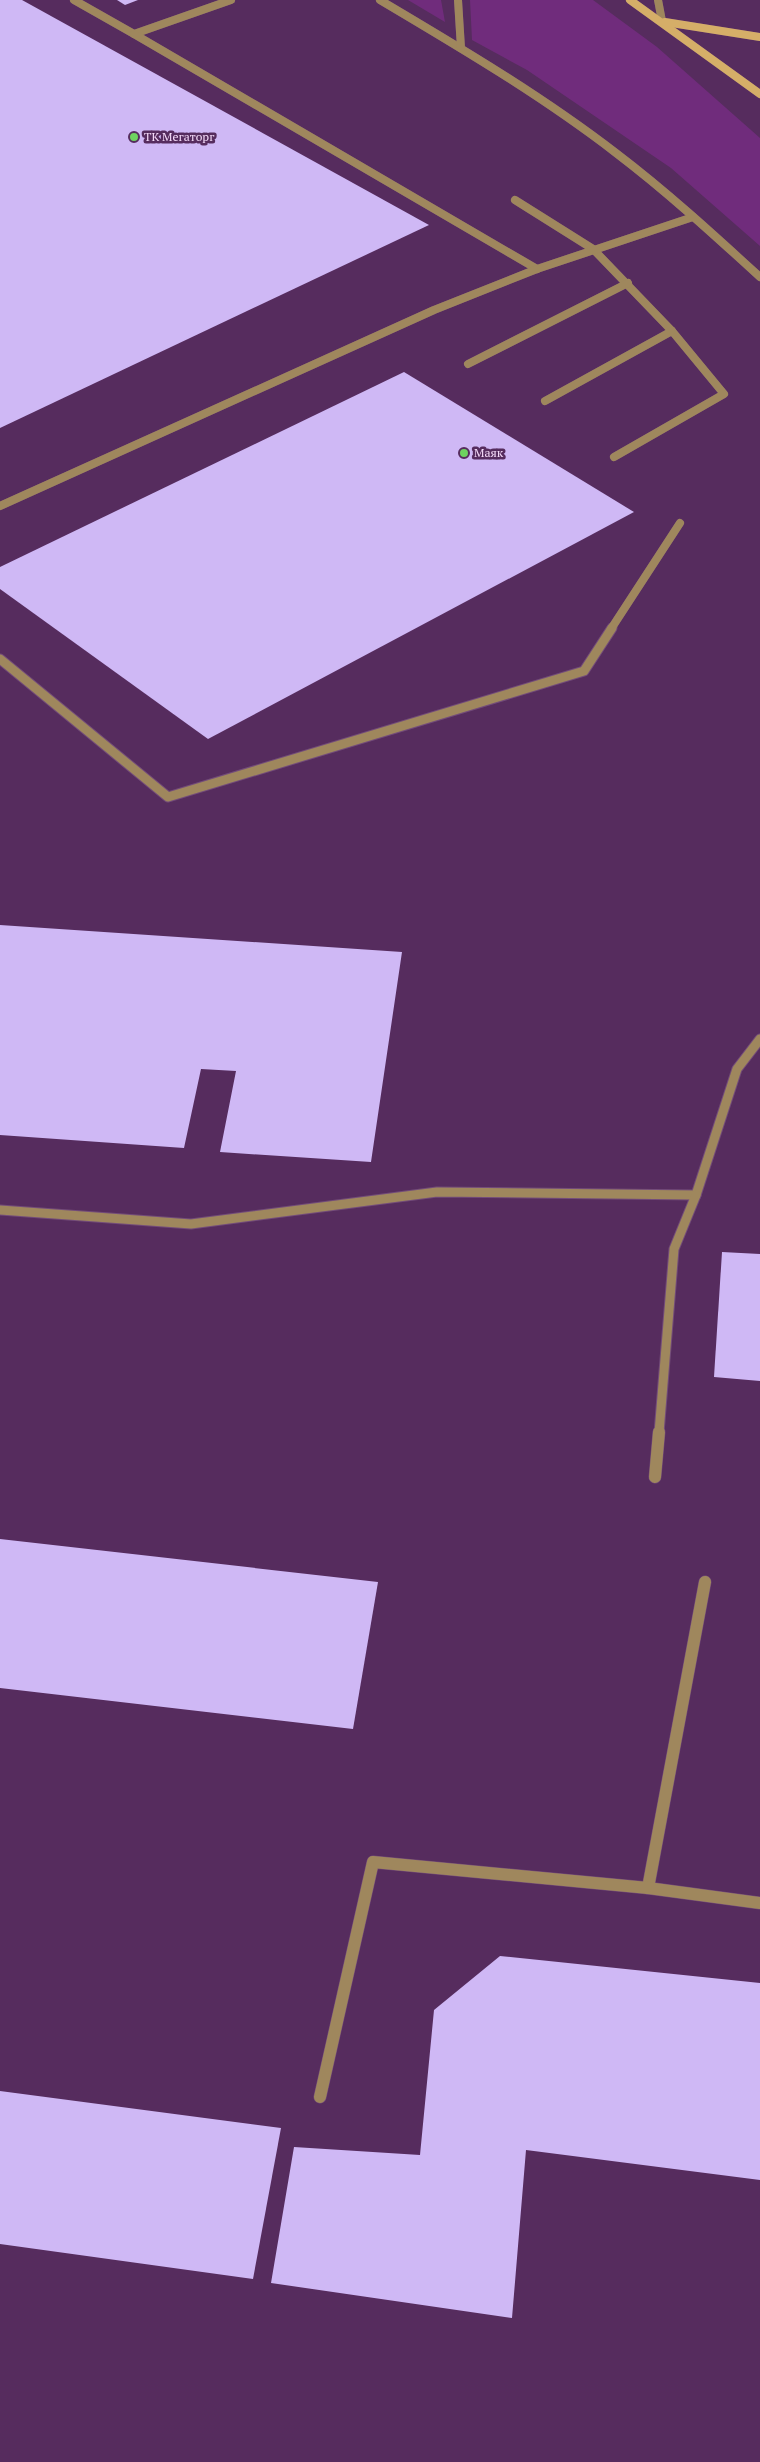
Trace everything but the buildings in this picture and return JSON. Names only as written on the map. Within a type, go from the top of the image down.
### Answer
[{"type":"main road","points":[[630,0],[662,21],[759,93]]},
{"type":"main road","points":[[662,21],[760,37]]},
{"type":"street","points":[[74,0],[537,269]]},
{"type":"street","points":[[134,34],[231,0]]},
{"type":"street","points":[[380,0],[461,48],[596,138],[694,217],[760,277]]},
{"type":"street","points":[[458,0],[461,48]]},
{"type":"street","points":[[658,0],[662,21]]},
{"type":"street","points":[[515,200],[593,249],[628,283],[672,331],[724,394],[614,458]]},
{"type":"street","points":[[0,506],[434,310],[537,269],[694,217]]},
{"type":"street","points":[[468,364],[628,283]]},
{"type":"street","points":[[545,401],[672,331]]},
{"type":"street","points":[[0,660],[168,797],[584,671],[680,523]]},
{"type":"street","points":[[655,1478],[674,1249],[696,1195],[736,1069],[760,1038]]},
{"type":"street","points":[[0,1210],[191,1224],[437,1192],[696,1195]]},
{"type":"street","points":[[648,1888],[705,1582]]},
{"type":"street","points":[[320,2097],[373,1862],[648,1888],[760,1903]]},
{"type":"shaded area","points":[[408,0],[441,0],[445,22]]},
{"type":"shaded area","points":[[470,0],[593,0],[657,47],[760,138],[760,246],[671,168],[527,70],[472,40]]},
{"type":"place","name":"ТК Мегаторг","points":[[134,137]]},
{"type":"place","name":"Маяк","points":[[464,453]]}]
